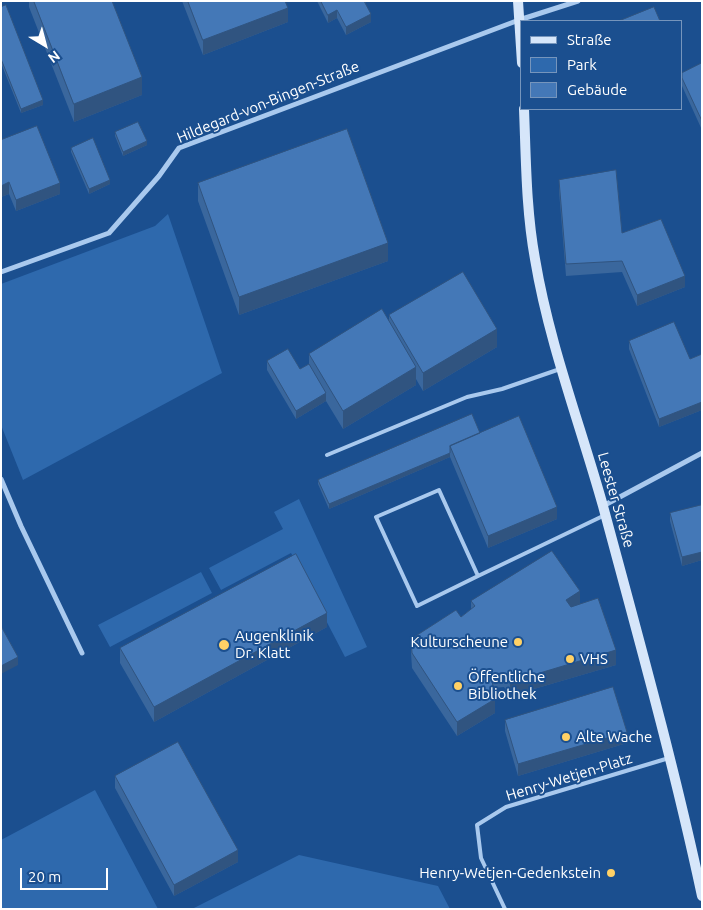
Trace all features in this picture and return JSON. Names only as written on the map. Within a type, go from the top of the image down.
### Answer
[{"type":"street","points":[[518,1],[520,34]]},
{"type":"street","name":"Hildegard-von-Bingen-Straße","points":[[1,272],[109,233],[159,176],[179,148],[519,20],[578,1]]},
{"type":"street","name":"Leester Straße","points":[[524,110],[527,179],[534,258],[562,368],[604,510],[671,757],[702,896]]},
{"type":"street","points":[[604,510],[702,453]]},
{"type":"street","points":[[1,479],[21,526],[82,653]]},
{"type":"lane","points":[[327,455],[466,397],[502,389],[562,368]]},
{"type":"lane","points":[[478,576],[439,490],[376,517],[417,606],[478,576],[604,510]]},
{"type":"lane","name":"Henry-Wetjen-Platz","points":[[505,909],[481,858],[477,825],[506,807],[671,757]]},
{"type":"green space","points":[[168,214],[222,373],[23,480],[1,425],[1,284],[155,226]]},
{"type":"green space","points":[[299,499],[367,647],[345,657],[291,553],[221,590],[209,568],[283,529],[274,512]]},
{"type":"green space","points":[[201,572],[212,593],[110,647],[98,625]]},
{"type":"green space","points":[[95,790],[158,909],[1,909],[1,840]]},
{"type":"green space","points":[[299,855],[438,886],[450,909],[192,909]]},
{"type":"building","points":[[34,1],[112,1],[142,77],[74,104]]},
{"type":"building","points":[[188,1],[285,1],[288,8],[203,40]]},
{"type":"building","points":[[321,1],[364,1],[371,14],[346,27],[337,10],[328,15]]},
{"type":"building","points":[[6,5],[43,100],[21,109],[1,59],[1,7]]},
{"type":"building","points":[[654,7],[660,20],[622,20]]},
{"type":"building","points":[[702,63],[702,121],[683,80],[683,72]]},
{"type":"building","points":[[138,122],[147,141],[123,152],[115,132]]},
{"type":"building","points":[[37,126],[60,183],[16,200],[9,182],[1,186],[1,140]]},
{"type":"building","points":[[347,129],[388,243],[239,297],[198,183]]},
{"type":"building","points":[[93,138],[110,180],[89,189],[71,148]]},
{"type":"building","points":[[616,170],[622,233],[661,219],[685,276],[637,295],[622,261],[566,264],[559,180]]},
{"type":"building","points":[[463,272],[497,329],[423,373],[389,315]]},
{"type":"building","points":[[382,309],[416,367],[343,411],[309,354]]},
{"type":"building","points":[[674,322],[690,359],[702,354],[702,402],[659,419],[629,341]]},
{"type":"building","points":[[288,349],[300,369],[309,364],[326,393],[296,411],[267,361]]},
{"type":"building","points":[[472,414],[480,433],[450,446],[450,453],[329,504],[318,480]]},
{"type":"building","points":[[519,416],[557,507],[488,536],[450,446]]},
{"type":"building","points":[[702,505],[702,552],[682,557],[670,513]]},
{"type":"building","name":"Kulturscheune","points":[[552,551],[580,591],[566,600],[571,607],[598,598],[616,650],[510,682],[504,673],[491,674],[495,699],[457,722],[412,653],[411,639],[456,610],[461,617],[475,606],[471,601]]},
{"type":"building","name":"Augenklinik Dr. Klatt","points":[[296,554],[327,613],[154,707],[120,648]]},
{"type":"building","points":[[1,626],[18,657],[1,666]]},
{"type":"building","name":"Alte Wache","points":[[613,687],[627,732],[518,764],[505,720]]},
{"type":"building","points":[[178,742],[238,850],[174,885],[115,776]]},
{"type":"place","name":"Kulturscheune","points":[[518,642]]},
{"type":"place","name":"Augenklinik Dr. Klatt","points":[[224,645]]},
{"type":"place","name":"VHS","points":[[570,659]]},
{"type":"place","name":"Öffentliche Bibliothek","points":[[458,686]]},
{"type":"place","name":"Alte Wache","points":[[566,737]]},
{"type":"place","name":"Henry-Wetjen-Gedenkstein","points":[[611,873]]}]
